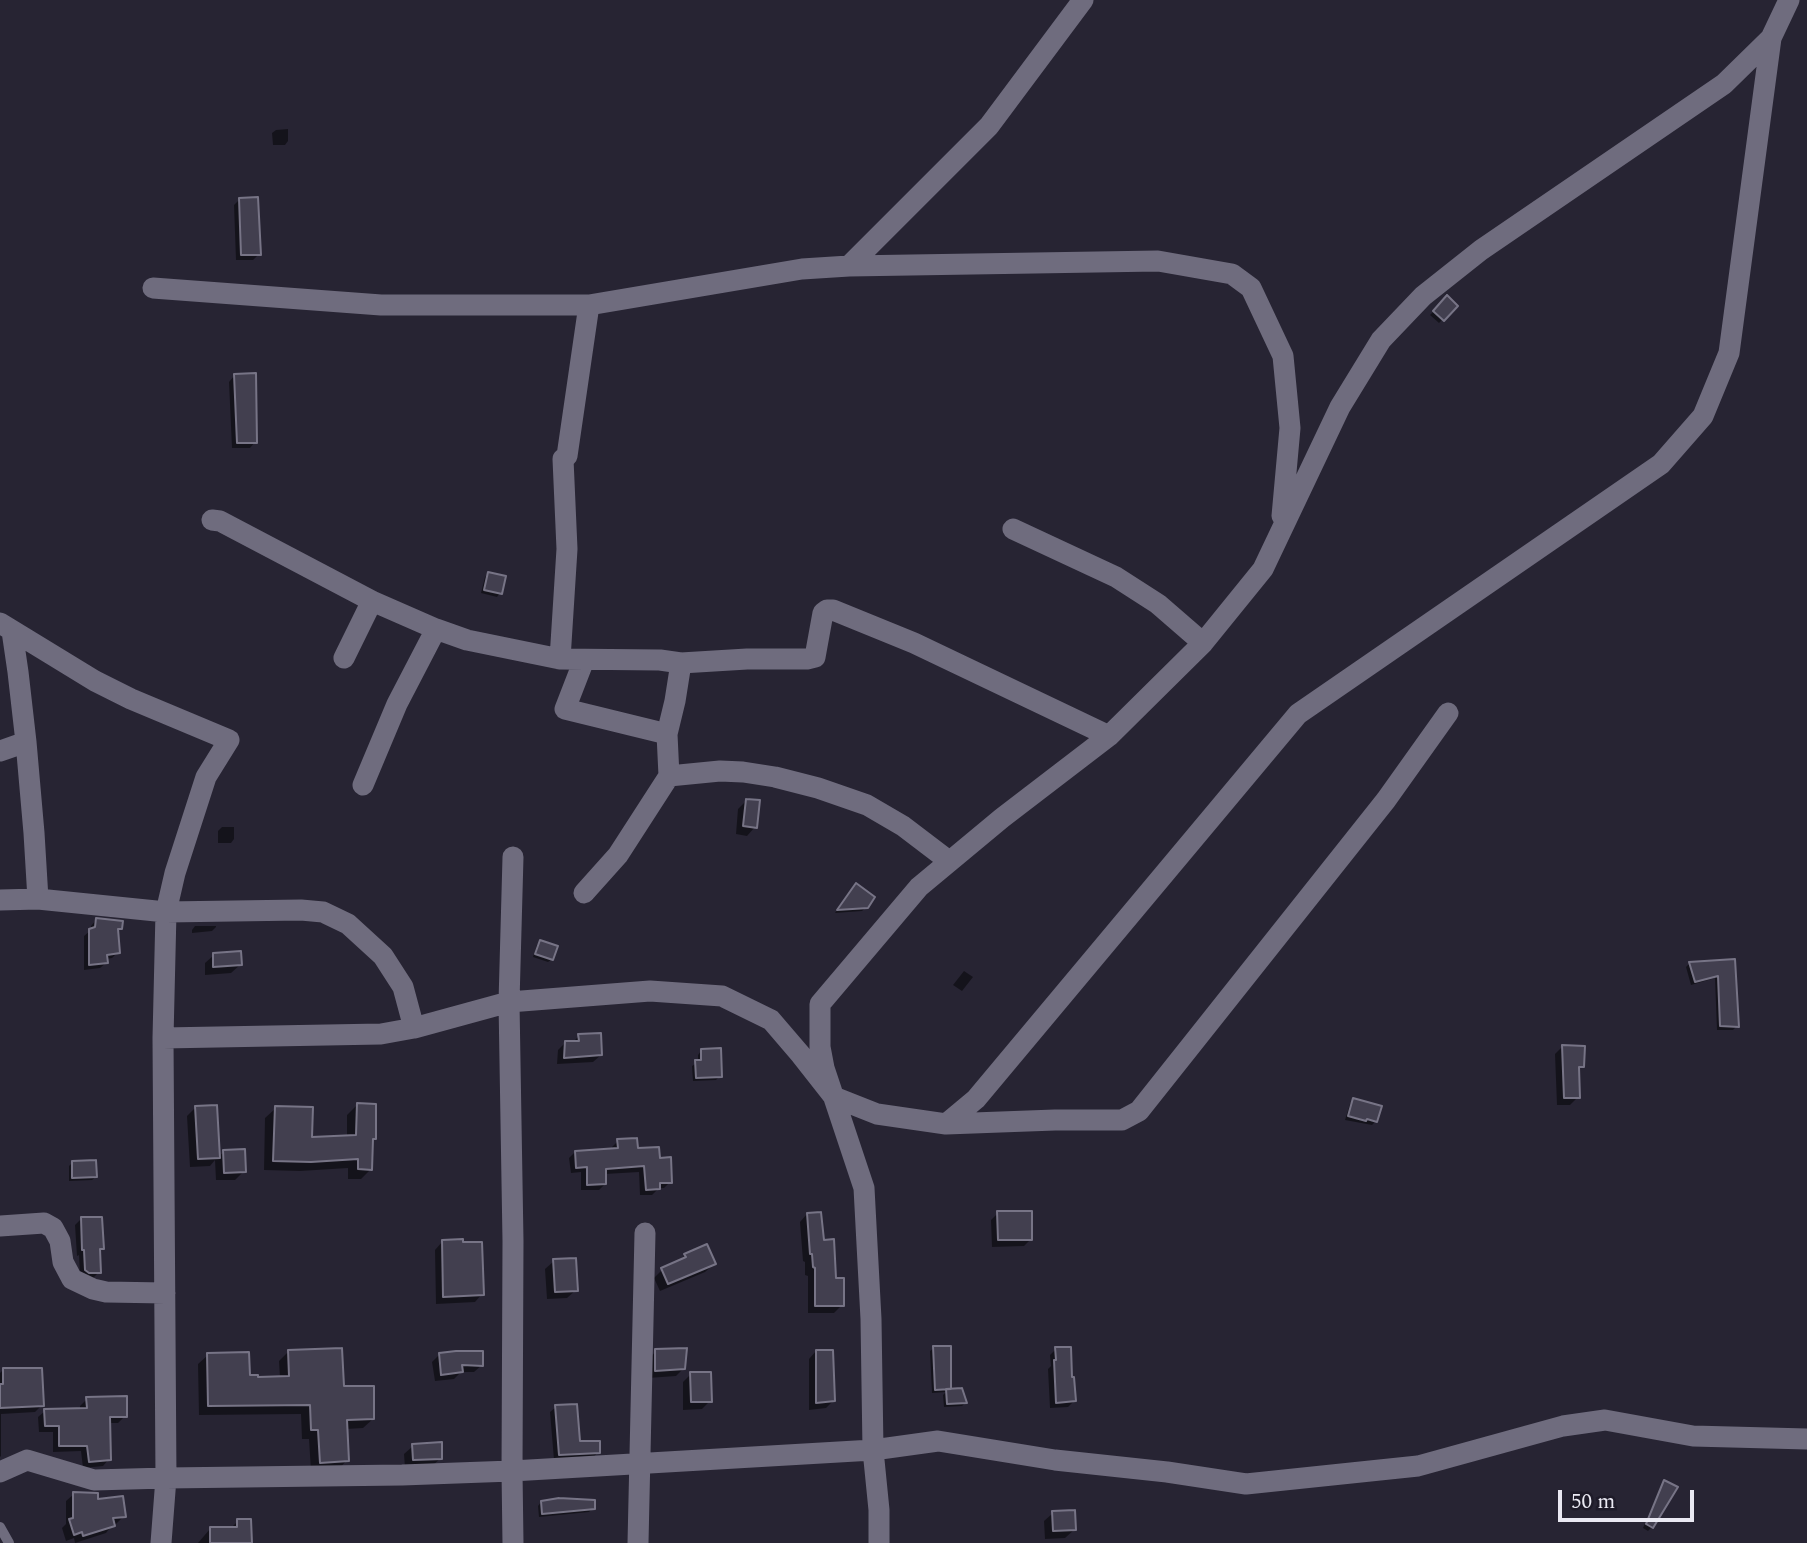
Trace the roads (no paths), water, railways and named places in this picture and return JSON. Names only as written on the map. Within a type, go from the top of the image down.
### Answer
[{"type":"street","points":[[849,266],[989,126],[1083,0]]},
{"type":"street","points":[[946,1124],[976,1099],[1298,714],[1661,464],[1703,416],[1729,352],[1771,38],[1789,0]]},
{"type":"street","points":[[879,1543],[864,1188],[824,1068],[820,1047],[820,1004],[919,887],[1109,736],[1203,643],[1263,569],[1340,407],[1381,340],[1423,296],[1481,250],[1724,84],[1771,38]]},
{"type":"street","points":[[153,288],[381,305],[589,305],[802,269],[849,266],[1158,261],[1232,275],[1251,288],[1283,356],[1290,428],[1283,514],[1263,569]]},
{"type":"street","points":[[559,659],[567,549],[563,459],[567,456],[589,305]]},
{"type":"street","points":[[212,520],[220,521],[372,601],[436,629],[467,640],[559,659],[660,660],[681,663],[807,659],[815,657],[823,613],[834,610],[914,643],[1109,736]]},
{"type":"street","points":[[1013,528],[1115,577],[1158,604],[1203,643]]},
{"type":"street","points":[[344,659],[372,601]]},
{"type":"street","points":[[6,627],[19,672],[38,899]]},
{"type":"street","points":[[6,627],[95,681],[229,740],[206,778],[175,873],[166,912],[163,1038],[166,1478],[161,1543]]},
{"type":"street","points":[[363,785],[397,704],[436,629]]},
{"type":"street","points":[[584,660],[565,709],[667,734]]},
{"type":"street","points":[[584,892],[618,855],[669,776],[667,734],[681,663]]},
{"type":"street","points":[[163,1038],[381,1034],[414,1028],[509,1002],[650,991],[722,996],[771,1020],[834,1097],[877,1114],[946,1124],[1122,1120],[1139,1111],[1386,800],[1448,713]]},
{"type":"street","points":[[0,751],[26,742]]},
{"type":"street","points":[[669,776],[720,771],[743,772],[818,788],[867,805],[903,826],[949,861]]},
{"type":"street","points":[[513,857],[509,1002],[513,1241],[513,1543]]},
{"type":"street","points":[[0,900],[38,899],[166,912],[323,912],[348,924],[383,956],[403,987],[414,1028]]},
{"type":"street","points":[[0,1226],[44,1223],[53,1228],[60,1241],[63,1262],[72,1279],[93,1289],[106,1292],[165,1293]]},
{"type":"street","points":[[638,1543],[645,1233]]},
{"type":"street","points":[[0,1472],[27,1460],[94,1480],[402,1475],[873,1450],[938,1441],[1055,1460],[1247,1484],[1418,1466],[1563,1426],[1605,1420],[1693,1436],[1807,1439]]},
{"type":"lane","points":[[0,1527],[9,1543]]}]
